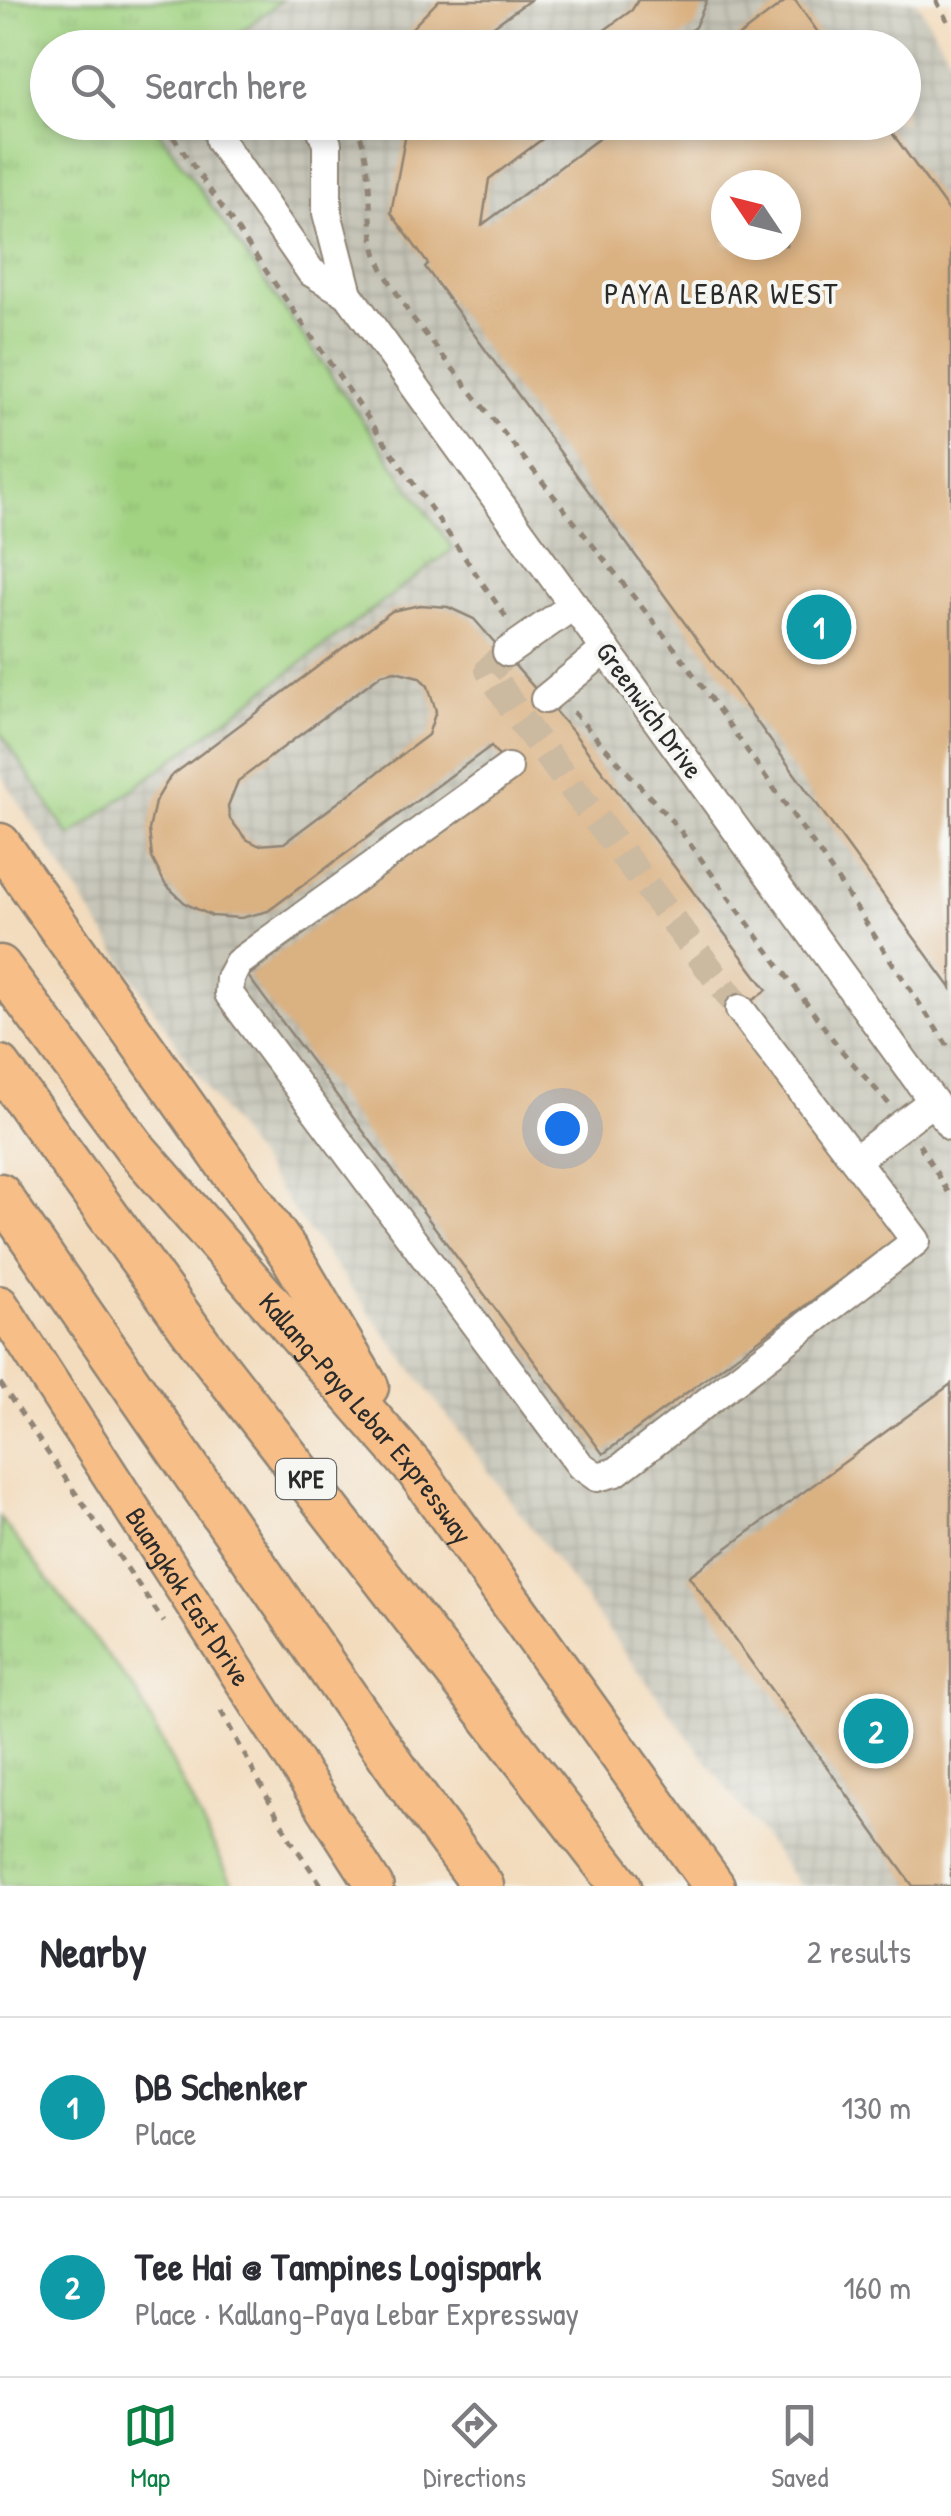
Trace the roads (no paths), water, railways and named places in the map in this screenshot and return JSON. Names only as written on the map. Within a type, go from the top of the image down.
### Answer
[{"type":"highway","points":[[0,844],[291,1256],[417,1471]]},
{"type":"highway","name":"Kallang-Paya Lebar Expressway","points":[[0,966],[136,1150],[417,1471],[714,1886]]},
{"type":"highway","name":"KPE","points":[[0,1066],[201,1344],[621,1886]]},
{"type":"highway","points":[[0,1194],[483,1886]]},
{"type":"main road","name":"Buangkok East Drive","points":[[0,1304],[375,1886]]},
{"type":"lane","name":"Greenwich Drive","points":[[220,140],[311,272],[348,294]]},
{"type":"lane","name":"Greenwich Drive","points":[[326,140],[329,228],[348,294],[951,1126]]},
{"type":"lane","points":[[515,646],[574,605]]},
{"type":"lane","points":[[550,695],[606,650]]},
{"type":"lane","points":[[508,768],[238,964],[230,978],[229,994],[580,1466],[597,1478],[616,1472],[909,1251],[916,1241],[913,1232],[740,1009]]},
{"type":"lane","points":[[855,1160],[932,1101]]},
{"type":"tunnel","points":[[507,652],[489,670],[520,719],[740,1009]]},
{"type":"place","name":"DB Schenker","points":[[819,627]]},
{"type":"place","name":"Tee Hai @ Tampines Logispark","points":[[876,1731]]},
{"type":"district","name":"PAYA LEBAR WEST","points":[[722,294]]}]
